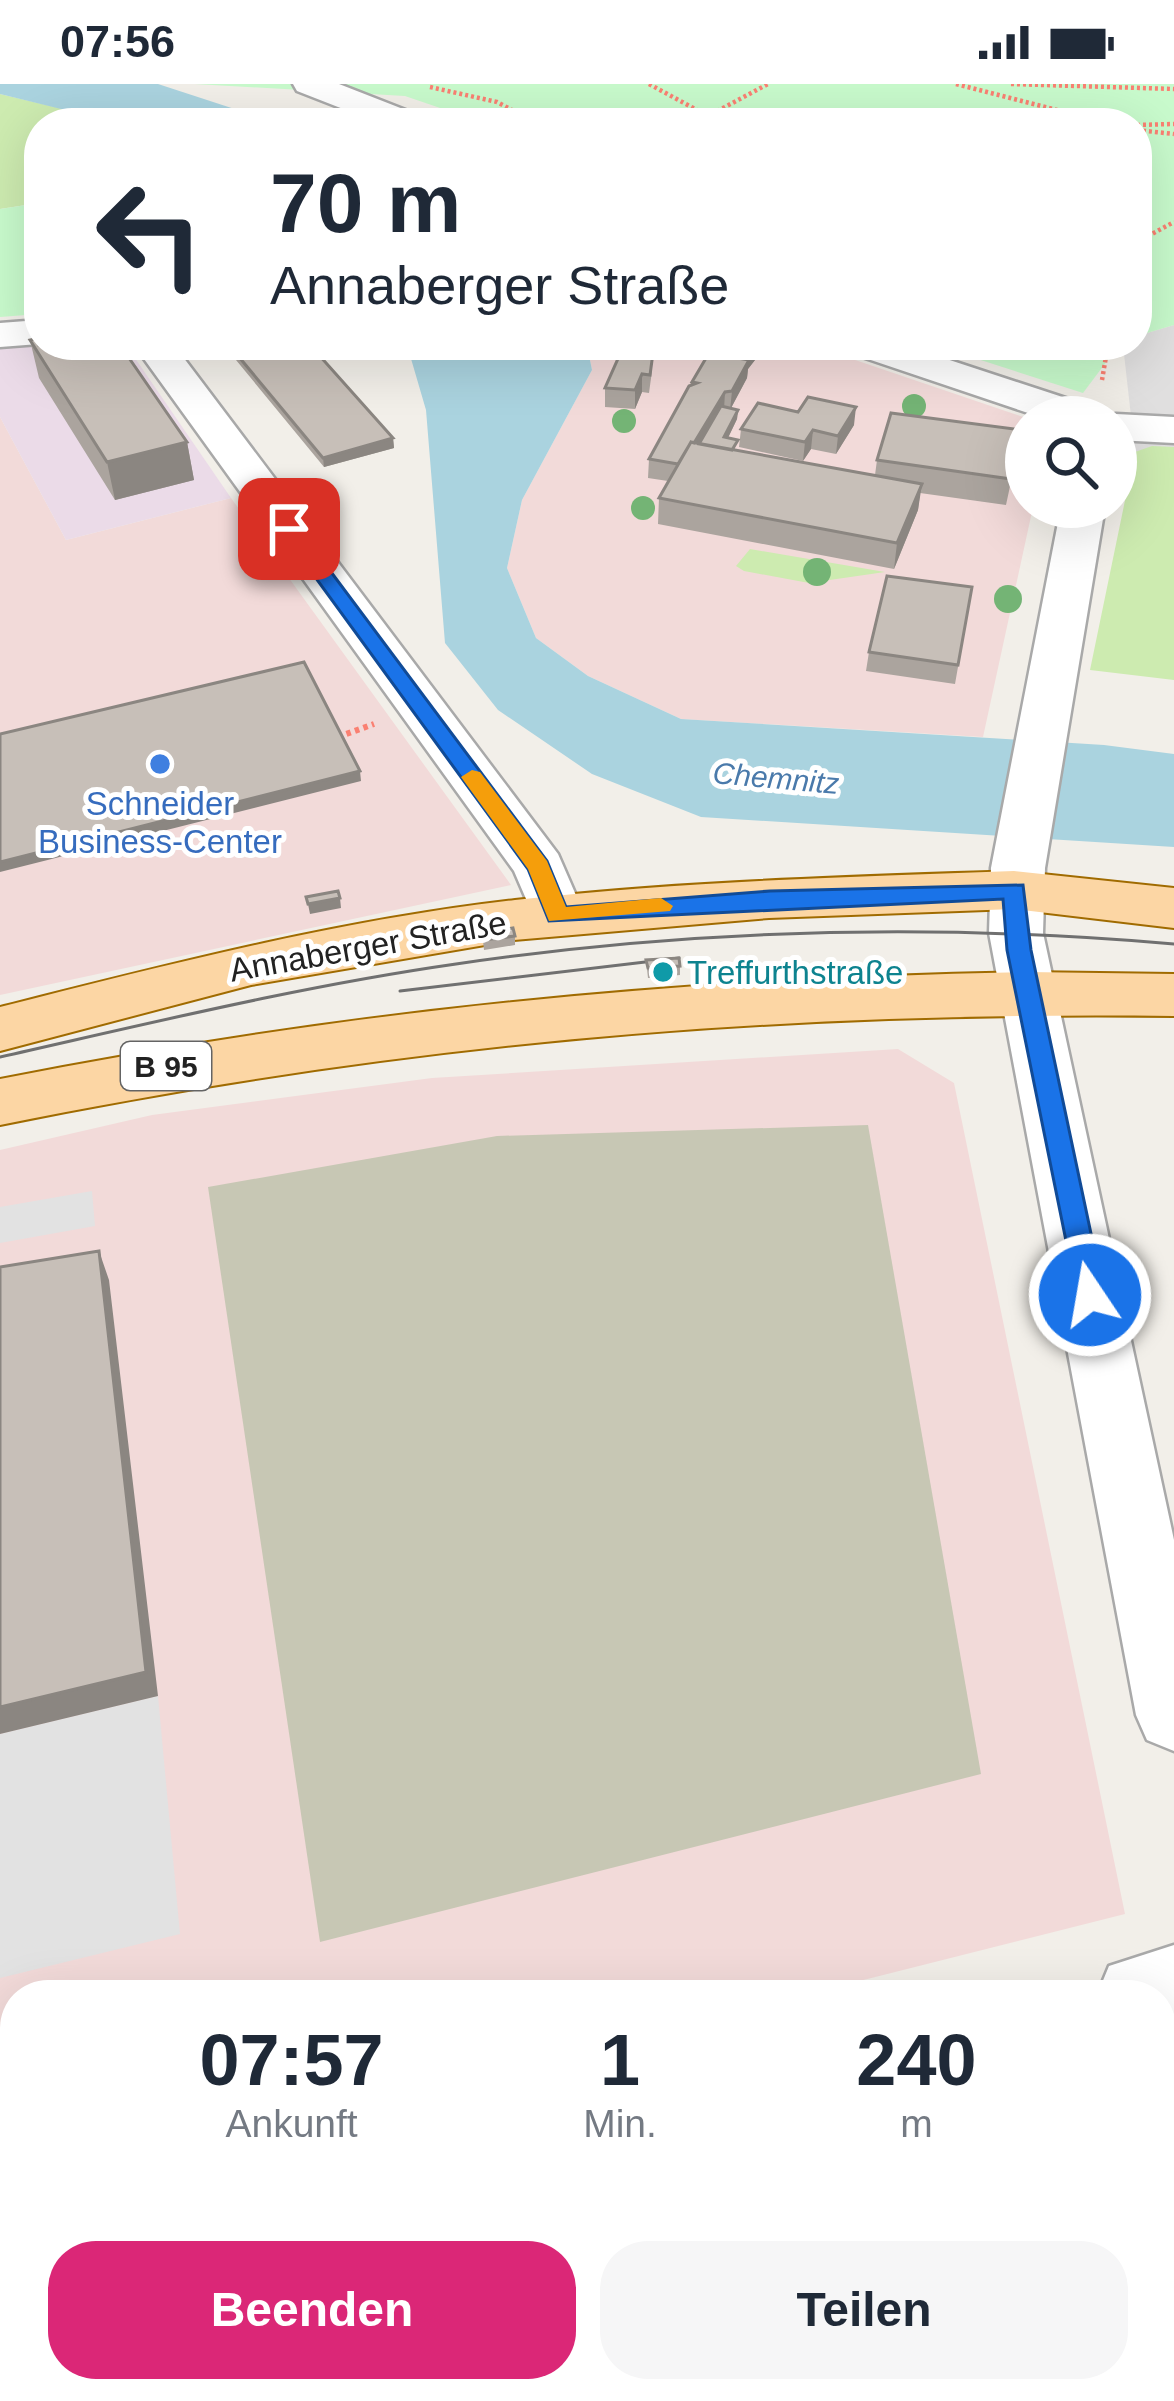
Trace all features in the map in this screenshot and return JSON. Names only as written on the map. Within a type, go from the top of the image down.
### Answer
[{"type":"main road","name":"Annaberger Straße","points":[[0,1029],[250,964],[406,935],[558,916],[1016,879],[1174,908]]},
{"type":"main road","name":"B 95","points":[[0,1102],[170,1065],[334,1041],[680,1004],[1028,991],[1174,995]]},
{"type":"street","points":[[309,84],[371,108]]},
{"type":"street","points":[[165,360],[538,867],[558,916]]},
{"type":"street","points":[[909,360],[1018,396]]},
{"type":"street","points":[[1137,428],[1174,430]]},
{"type":"street","points":[[1079,528],[1016,879],[1016,933],[1174,1715]]},
{"type":"path","points":[[649,84],[687,108]]},
{"type":"path","points":[[726,108],[767,84]]},
{"type":"path","points":[[956,84],[1049,108]]},
{"type":"path","points":[[1011,84],[1174,89]]},
{"type":"path","points":[[425,86],[508,108]]},
{"type":"shaded area","points":[[1174,325],[1174,447],[1137,452],[1137,396],[1129,396],[1125,360],[1152,360],[1152,332]]},
{"type":"shaded area","points":[[24,345],[24,360],[136,360],[231,498],[66,540],[0,417],[0,347]]},
{"type":"shaded area","points":[[590,360],[855,360],[1005,411],[1005,528],[1028,528],[983,737],[681,719],[588,676],[536,638],[507,568],[522,500],[592,370]]},
{"type":"shaded area","points":[[0,417],[66,540],[231,498],[511,885],[0,995]]},
{"type":"shaded area","points":[[898,1049],[954,1083],[1125,1914],[863,1980],[0,1980],[0,1150],[152,1115],[432,1078]]},
{"type":"shaded area","points":[[868,1125],[981,1774],[320,1942],[208,1187],[497,1136]]},
{"type":"shaded area","points":[[92,1191],[95,1226],[0,1243],[0,1207]]},
{"type":"shaded area","points":[[158,1696],[180,1934],[0,1978],[0,1734]]},
{"type":"green space","points":[[195,84],[1174,84],[1174,325],[1152,332],[1152,108],[440,108],[405,96]]},
{"type":"green space","points":[[0,94],[59,108],[24,108],[24,205],[0,209]]},
{"type":"green space","points":[[24,205],[24,315],[0,317],[0,209]]},
{"type":"green space","points":[[981,360],[1108,360],[1083,393]]},
{"type":"green space","points":[[1174,447],[1174,680],[1090,670],[1119,528],[1137,528],[1137,451]]},
{"type":"green space","points":[[750,549],[885,572],[809,583],[744,571],[736,566]]},
{"type":"water","points":[[0,84],[158,84],[231,108],[57,108],[0,94]]},
{"type":"water","name":"Chemnitz","points":[[411,360],[590,360],[592,370],[522,500],[507,568],[536,638],[588,676],[681,719],[1104,745],[1174,754],[1174,847],[701,817],[592,774],[498,710],[445,643],[426,410]]},
{"type":"building","points":[[43,360],[130,360],[187,442],[107,462]]},
{"type":"building","points":[[241,360],[323,360],[393,438],[323,458]]},
{"type":"building","points":[[617,360],[652,360],[650,375],[642,374],[635,390],[605,388]]},
{"type":"building","points":[[705,360],[749,360],[678,464],[649,459],[689,386],[697,383],[692,382]]},
{"type":"building","points":[[808,397],[856,407],[838,436],[813,430],[805,442],[741,429],[758,403],[798,412]]},
{"type":"building","points":[[721,406],[738,410],[724,437],[738,440],[732,450],[699,444]]},
{"type":"building","points":[[891,413],[1005,428],[1005,478],[877,460]]},
{"type":"building","points":[[691,442],[922,484],[897,543],[659,498]]},
{"type":"building","points":[[887,576],[972,587],[958,665],[869,652]]},
{"type":"building","points":[[304,662],[360,771],[0,862],[0,734]]},
{"type":"building","points":[[338,891],[340,898],[308,904],[306,897]]},
{"type":"building","points":[[513,928],[515,936],[483,940],[482,932]]},
{"type":"building","points":[[679,958],[680,966],[648,968],[646,960]]},
{"type":"building","points":[[99,1251],[146,1672],[0,1707],[0,1267]]},
{"type":"tram line","points":[[0,1057],[341,983],[635,943],[904,932],[1174,944]]},
{"type":"tram line","points":[[400,991],[679,958]]},
{"type":"slow traffic","points":[[472,777],[538,867],[558,916],[661,906]]},
{"type":"place","name":"Schneider Business-Center","points":[[160,764]]},
{"type":"place","name":"Treffurthstraße","points":[[663,972]]},
{"type":"route","points":[[289,529],[538,867],[558,916],[770,899],[1014,890],[1019,950],[1090,1295]]}]
